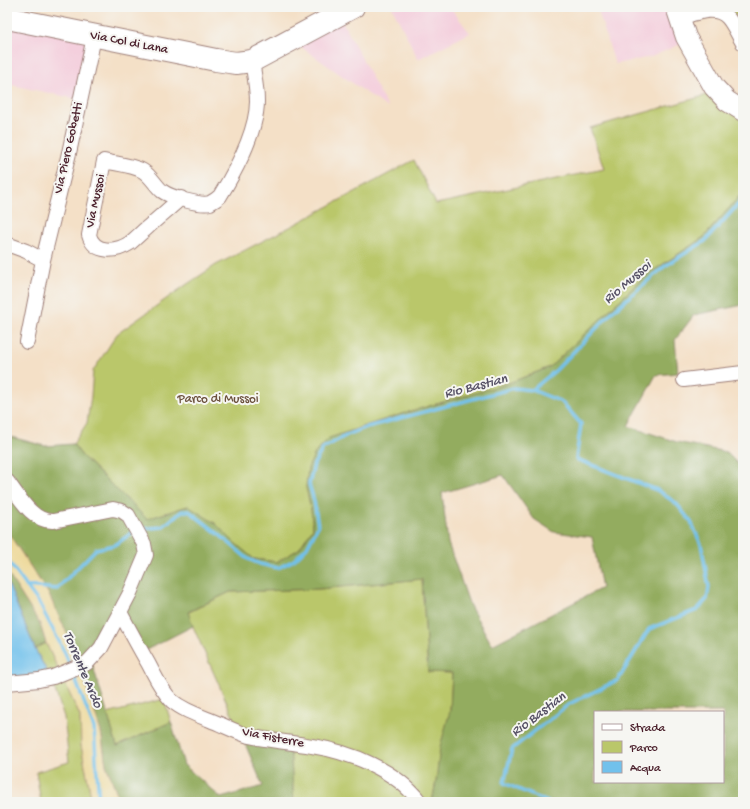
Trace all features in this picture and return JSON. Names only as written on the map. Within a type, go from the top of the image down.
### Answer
[{"type":"main road","points":[[252,61],[353,7]]},
{"type":"main road","name":"Via Col di Lana","points":[[7,18],[94,37],[216,60],[236,63],[252,61]]},
{"type":"street","points":[[743,43],[728,18],[718,12],[705,11],[678,13],[686,37],[714,87],[727,101],[743,111]]},
{"type":"street","name":"Via Piero Gobetti","points":[[27,342],[43,260],[69,153],[94,37]]},
{"type":"street","name":"Via Mussoi","points":[[181,198],[134,239],[122,247],[108,250],[95,246],[90,241],[88,235],[104,162],[137,169],[144,172],[163,191],[170,195],[202,203],[209,203],[216,200],[220,196],[246,149],[256,110],[256,84],[252,61]]},
{"type":"street","points":[[7,244],[26,251],[43,260]]},
{"type":"street","points":[[684,380],[743,373]]},
{"type":"street","points":[[7,481],[32,514],[43,520],[53,522],[113,509],[122,511],[128,515],[146,548],[145,559],[120,612],[101,648],[87,663],[53,677],[7,683]]},
{"type":"street","name":"Via Fisterre","points":[[120,612],[161,688],[178,705],[190,712],[244,734],[312,746],[357,758],[383,771],[396,780],[408,789],[420,802]]},
{"type":"shaded area","points":[[392,7],[450,7],[470,33],[418,59]]},
{"type":"shaded area","points":[[597,7],[703,7],[680,15],[690,40],[651,57],[615,64]]},
{"type":"shaded area","points":[[7,15],[91,33],[77,99],[7,84]]},
{"type":"shaded area","points":[[340,17],[388,108],[294,42]]},
{"type":"green space","points":[[722,7],[743,7],[743,11],[735,16]]},
{"type":"green space","name":"Parco di Mussoi","points":[[713,88],[743,112],[743,192],[704,237],[644,277],[550,367],[509,383],[358,428],[306,487],[311,509],[313,528],[299,549],[277,562],[254,559],[188,506],[147,519],[82,456],[73,444],[87,423],[93,371],[117,334],[216,265],[414,160],[436,204],[604,169],[590,128],[704,96]]},
{"type":"green space","points":[[743,192],[743,305],[694,315],[675,340],[678,373],[656,375],[628,426],[677,442],[726,452],[743,469],[743,802],[432,802],[440,747],[450,711],[452,673],[428,672],[422,579],[319,589],[230,592],[188,612],[193,626],[144,651],[117,605],[89,653],[117,746],[171,722],[184,765],[221,798],[263,786],[243,739],[290,748],[294,802],[118,802],[118,796],[106,765],[101,732],[74,648],[48,593],[7,531],[7,436],[45,446],[73,444],[82,456],[147,519],[188,506],[215,523],[254,559],[277,562],[299,549],[313,528],[311,509],[306,487],[308,468],[315,453],[329,438],[402,414],[509,383],[550,367],[644,277],[704,237]],"holes":[[[503,475],[534,519],[554,532],[592,537],[602,588],[492,645],[470,606],[448,543],[442,493]]]},
{"type":"green space","points":[[7,572],[40,624],[46,643],[35,649],[7,581]]},
{"type":"green space","points":[[422,579],[428,672],[452,673],[450,711],[432,802],[385,802],[383,800],[356,799],[349,802],[294,802],[290,748],[243,739],[187,613],[230,592],[319,589]]},
{"type":"green space","points":[[46,643],[80,716],[81,745],[92,802],[41,802],[36,772],[69,762],[64,717],[52,681],[35,649]]},
{"type":"green space","points":[[164,699],[171,722],[117,746],[107,714]]},
{"type":"sand","points":[[7,531],[48,593],[74,648],[101,732],[106,765],[118,796],[118,802],[92,802],[81,745],[80,716],[46,643],[40,624],[7,572]]},
{"type":"water","points":[[7,581],[35,649],[52,681],[7,685]]},
{"type":"waterway","name":"Rio Mussoi","points":[[532,390],[556,370],[615,309],[665,266],[705,241],[743,199]]},
{"type":"waterway","name":"Rio Bastian","points":[[140,529],[162,527],[182,511],[189,511],[248,559],[260,564],[278,568],[294,560],[307,547],[318,526],[314,501],[309,484],[314,464],[323,448],[347,435],[367,427],[514,388],[532,390],[562,402],[581,424],[576,459],[657,490],[676,503],[691,522],[701,544],[709,587],[707,599],[697,610],[649,629],[618,680],[569,704],[512,749],[504,783],[548,802]]},
{"type":"waterway","name":"Rio Bastian","points":[[26,586],[57,589],[96,549],[115,545],[133,532]]},
{"type":"waterway","name":"Torrente Ardo","points":[[7,560],[39,603],[65,653],[70,666]]},
{"type":"waterway","name":"Torrente Ardo","points":[[72,671],[94,728],[99,802]]}]
